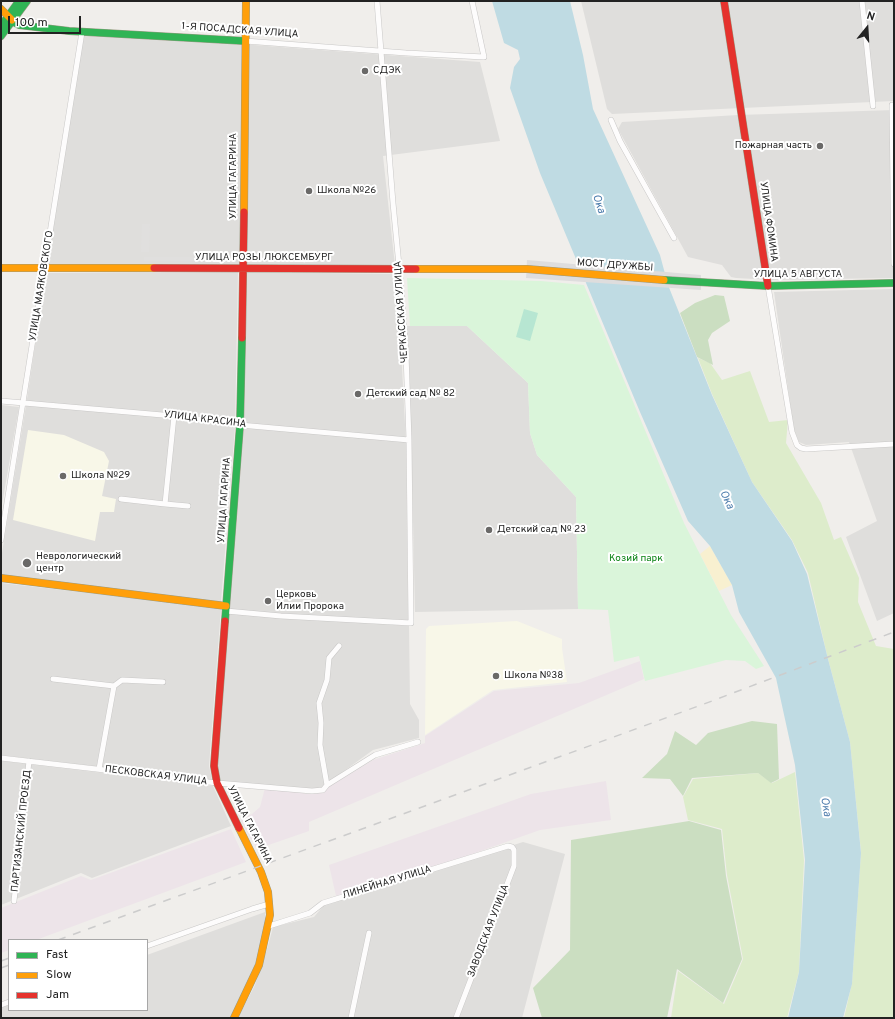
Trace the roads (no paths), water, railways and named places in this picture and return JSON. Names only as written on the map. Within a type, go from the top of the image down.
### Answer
[{"type":"main road","points":[[1,36],[20,1]]},
{"type":"main road","points":[[1,26],[27,1]]},
{"type":"main road","name":"УЛИЦА ГАГАРИНА","points":[[234,1018],[251,984],[269,926],[268,892],[262,872],[217,783],[214,766],[240,425],[246,1]]},
{"type":"main road","name":"УЛИЦА ФОМИНА","points":[[724,1],[768,286]]},
{"type":"main road","points":[[1,9],[10,19]]},
{"type":"main road","name":"1-Я ПОСАДСКАЯ УЛИЦА","points":[[10,19],[19,25],[82,32],[245,41]]},
{"type":"main road","name":"УЛИЦА РОЗЫ ЛЮКСЕМБУРГ","points":[[1,268],[527,269]]},
{"type":"main road","name":"МОСТ ДРУЖБЫ","points":[[527,269],[702,283]]},
{"type":"main road","name":"УЛИЦА 5 АВГУСТА","points":[[702,283],[768,286],[894,283]]},
{"type":"main road","points":[[1,578],[226,608]]},
{"type":"street","name":"ЧЕРКАССКАЯ УЛИЦА","points":[[226,608],[288,617],[411,623],[409,440],[406,354],[377,1]]},
{"type":"street","name":"1-Я ПОСАДСКАЯ УЛИЦА","points":[[245,41],[484,58],[472,1]]},
{"type":"street","points":[[862,1],[872,106]]},
{"type":"street","name":"УЛИЦА МАЯКОВСКОГО","points":[[1,540],[82,32]]},
{"type":"street","points":[[892,105],[894,264]]},
{"type":"street","points":[[611,120],[620,141],[674,238]]},
{"type":"street","name":"УЛИЦА ФОМИНА","points":[[768,286],[792,432],[797,445],[806,449],[894,444]]},
{"type":"street","name":"УЛИЦА КРАСИНА","points":[[1,401],[174,416],[240,425],[409,440]]},
{"type":"street","points":[[165,504],[174,416]]},
{"type":"street","points":[[121,499],[188,506]]},
{"type":"street","points":[[327,785],[320,745],[321,723],[319,703],[327,680],[329,658],[339,646]]},
{"type":"street","points":[[53,679],[114,686]]},
{"type":"street","points":[[99,769],[114,686],[122,680],[163,682]]},
{"type":"street","name":"ПЕСКОВСКАЯ УЛИЦА","points":[[1,758],[217,783],[312,791],[323,790],[327,785],[375,755],[418,742]]},
{"type":"street","name":"ПАРТИЗАНСКИЙ ПРОЕЗД","points":[[14,901],[29,761]]},
{"type":"street","name":"ЛИНЕЙНАЯ УЛИЦА","points":[[269,926],[310,913],[323,904],[508,846]]},
{"type":"street","name":"ЗАВОДСКАЯ УЛИЦА","points":[[456,1018],[514,866],[514,850],[512,847],[508,846]]},
{"type":"street","points":[[148,946],[269,904]]},
{"type":"street","points":[[351,1018],[369,933]]},
{"type":"water","name":"Ока","points":[[492,1],[570,1],[583,55],[593,109],[660,255],[668,285],[712,395],[752,482],[792,541],[807,574],[850,742],[861,853],[852,984],[843,1018],[788,1018],[799,972],[805,860],[795,765],[776,678],[739,612],[732,585],[710,546],[688,521],[640,412],[540,173],[510,88],[514,67],[520,59],[518,50],[504,43]]},
{"type":"railway","points":[[61,939],[704,704],[894,632]]},
{"type":"railway","points":[[1,961],[8,958]]},
{"type":"railway","points":[[1,968],[8,965]]},
{"type":"place","name":"СДЭК","points":[[365,71]]},
{"type":"place","name":"Пожарная часть","points":[[820,146]]},
{"type":"place","name":"Школа №26","points":[[309,191]]},
{"type":"place","name":"Детский сад № 82","points":[[358,394]]},
{"type":"place","name":"Школа №29","points":[[63,476]]},
{"type":"place","name":"Детский сад № 23","points":[[489,530]]},
{"type":"place","name":"Неврологический центр","points":[[27,563]]},
{"type":"place","name":"Церковь Илии Пророка","points":[[268,601]]},
{"type":"place","name":"Школа №38","points":[[496,676]]},
{"type":"park label","name":"Козий парк","points":[[636,559]]}]
